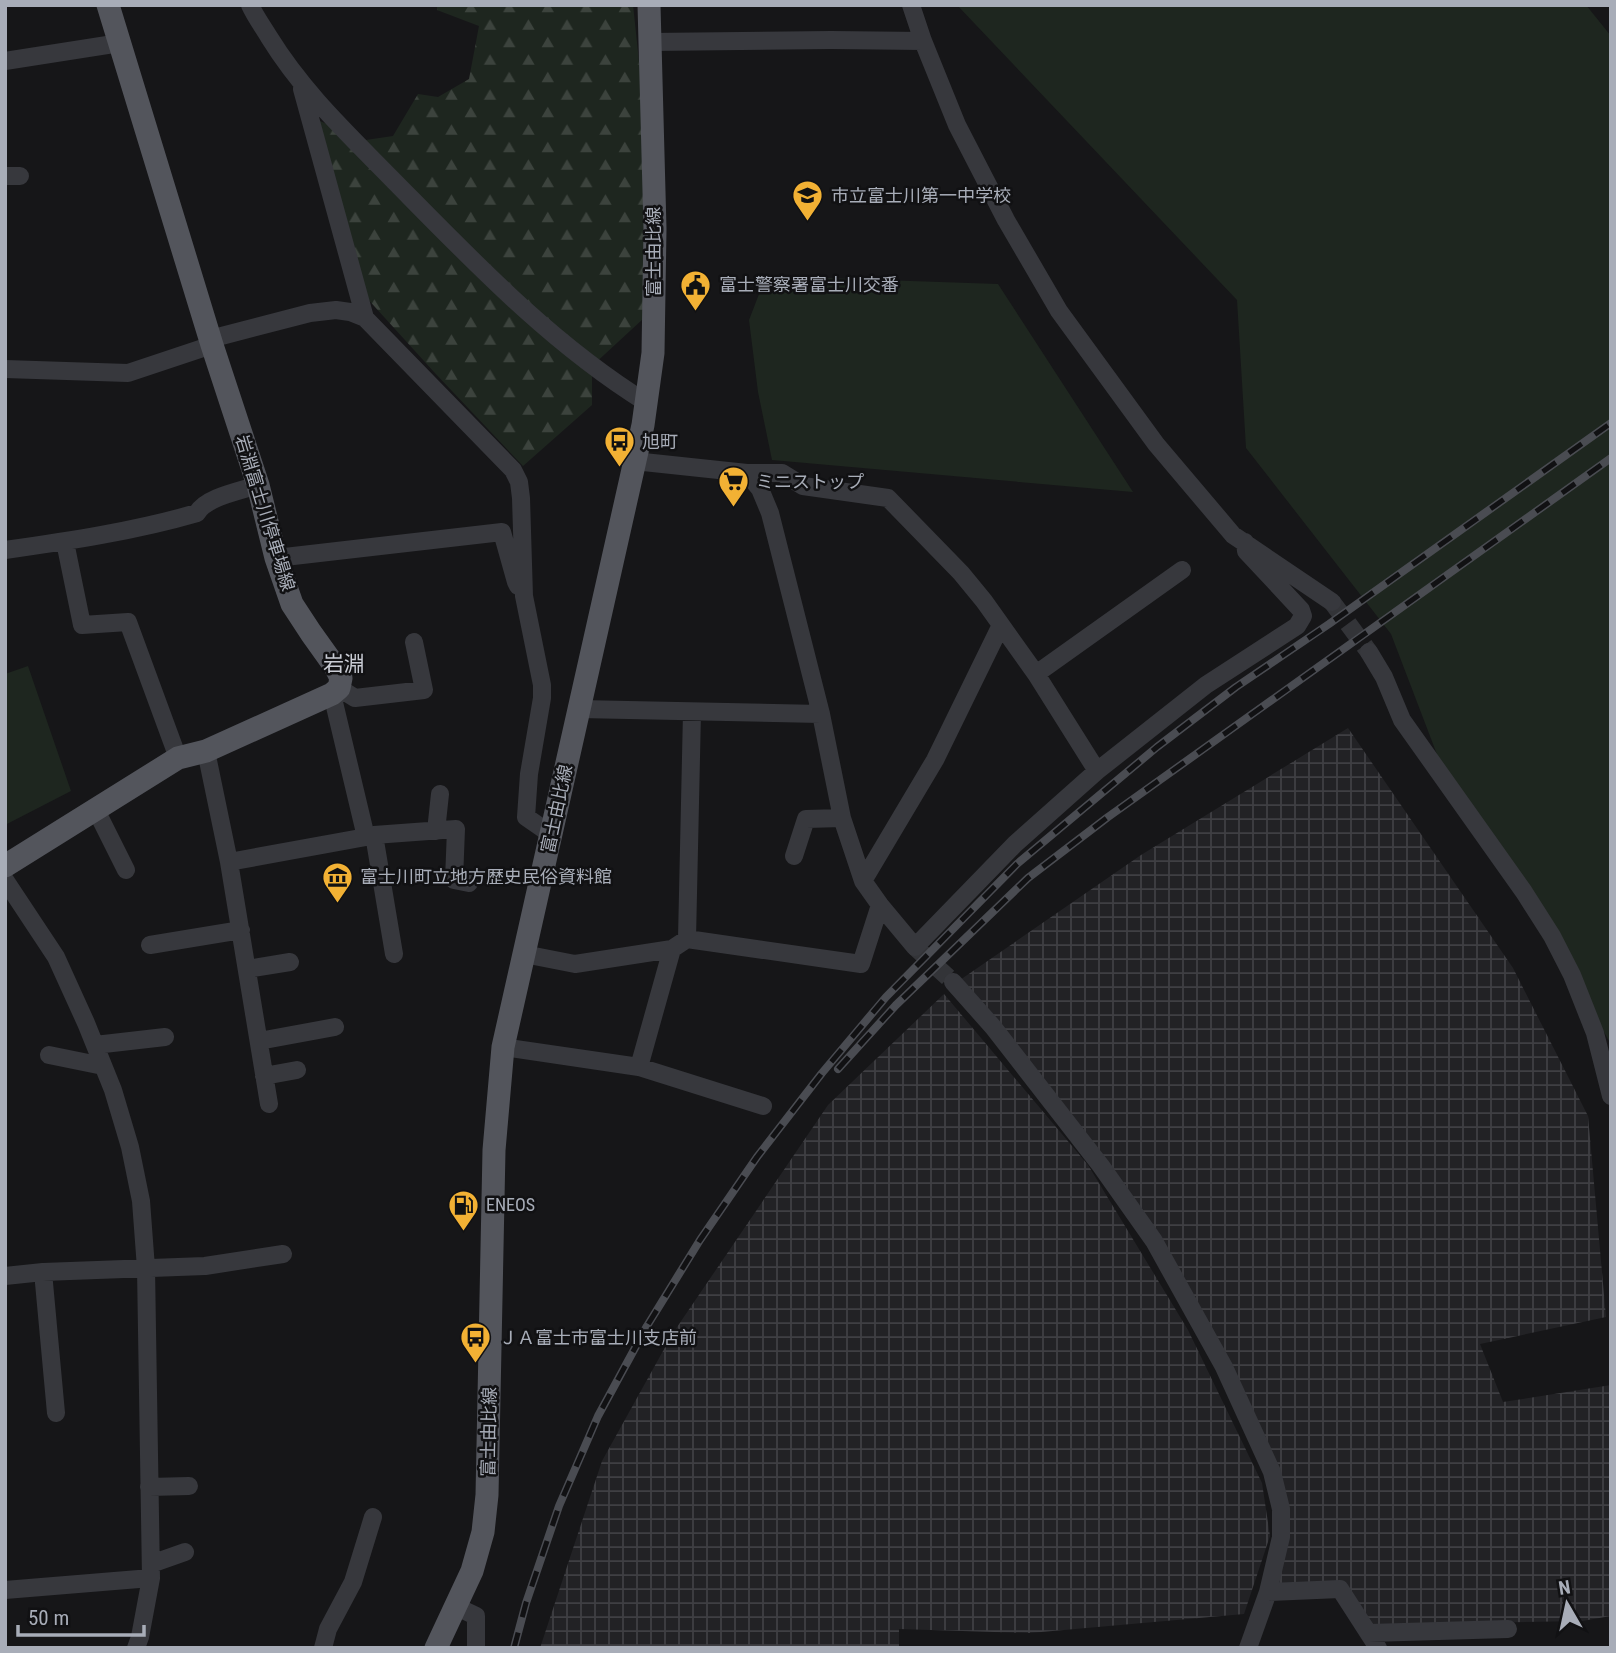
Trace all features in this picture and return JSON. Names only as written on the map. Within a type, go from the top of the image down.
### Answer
[{"type":"main road","name":"岩淵富士川停車場線","points":[[108,5],[211,342],[258,485],[276,558],[292,604],[341,678],[335,691]]},
{"type":"main road","name":"富士由比線","points":[[436,1648],[472,1572],[483,1532],[488,1495],[494,1150],[503,1047],[647,403],[653,353],[655,229],[649,5]]},
{"type":"main road","points":[[5,866],[178,758],[206,751],[335,691]]},
{"type":"street","points":[[250,5],[284,60],[312,97],[492,279],[592,366],[647,403]]},
{"type":"street","points":[[911,5],[957,125],[1006,220],[1059,311],[1156,444],[1233,535],[1332,602]]},
{"type":"street","points":[[650,42],[923,41]]},
{"type":"street","points":[[5,61],[120,43]]},
{"type":"street","points":[[300,82],[365,318]]},
{"type":"street","points":[[5,369],[128,373],[211,342],[310,313],[336,310],[365,318],[513,470],[519,482],[524,596],[542,685],[529,774],[526,817],[552,835]]},
{"type":"street","points":[[635,461],[782,474],[803,485],[888,498],[961,573],[984,601],[1037,674],[1097,771]]},
{"type":"street","points":[[747,473],[760,489],[770,513],[821,713],[842,818],[863,881],[915,947],[1015,844],[1097,771],[1206,685],[1297,626],[1303,616],[1301,610],[1246,551],[1245,542]]},
{"type":"street","points":[[5,550],[174,520],[197,513],[201,506],[217,499],[258,485]]},
{"type":"street","points":[[276,558],[502,532],[516,582],[524,596]]},
{"type":"street","points":[[65,541],[82,625],[128,622],[178,758]]},
{"type":"street","points":[[1037,674],[1182,570]]},
{"type":"street","points":[[863,881],[935,761],[1001,625]]},
{"type":"street","points":[[335,691],[355,698],[424,690],[414,642]]},
{"type":"street","points":[[1369,652],[1384,677],[1402,720],[1552,936],[1572,975],[1595,1033],[1611,1096]]},
{"type":"street","points":[[335,691],[370,836],[394,954]]},
{"type":"street","points":[[579,709],[821,713]]},
{"type":"street","points":[[639,1067],[680,944],[692,712]]},
{"type":"street","points":[[206,751],[229,862],[269,1104]]},
{"type":"street","points":[[436,831],[440,794]]},
{"type":"street","points":[[96,810],[126,870]]},
{"type":"street","points":[[793,856],[806,819],[842,818]]},
{"type":"street","points":[[229,862],[370,836],[456,830],[454,880],[469,883]]},
{"type":"street","points":[[5,880],[56,957],[95,1045],[131,1147],[141,1202],[146,1268],[151,1571],[136,1648]]},
{"type":"street","points":[[524,954],[575,964],[680,944],[861,964],[880,905]]},
{"type":"street","points":[[150,945],[240,930]]},
{"type":"street","points":[[247,969],[290,962]]},
{"type":"street","points":[[953,982],[1001,1037],[1101,1166],[1154,1241],[1224,1367],[1272,1472],[1281,1509],[1281,1537],[1268,1592],[1248,1648]]},
{"type":"street","points":[[259,1041],[335,1027]]},
{"type":"street","points":[[95,1045],[165,1037]]},
{"type":"street","points":[[503,1047],[639,1067],[763,1106]]},
{"type":"street","points":[[49,1055],[103,1066]]},
{"type":"street","points":[[264,1076],[297,1070]]},
{"type":"street","points":[[5,1276],[205,1266],[283,1254]]},
{"type":"street","points":[[43,1272],[56,1413]]},
{"type":"street","points":[[149,1487],[189,1486]]},
{"type":"street","points":[[323,1648],[328,1629],[353,1582],[373,1517]]},
{"type":"street","points":[[5,1590],[151,1571],[186,1552]]},
{"type":"street","points":[[1268,1592],[1340,1589],[1373,1641],[1508,1629]]},
{"type":"street","points":[[457,1607],[476,1616],[476,1648]]},
{"type":"shaded area","points":[[1348,728],[1513,968],[1588,1116],[1606,1317],[1480,1344],[1503,1402],[1611,1385],[1611,1616],[1582,1621],[1369,1625],[1344,1583],[1277,1587],[1287,1527],[1264,1435],[1132,1195],[960,980],[1141,855]]},
{"type":"shaded area","points":[[944,994],[1088,1165],[1188,1330],[1262,1483],[1270,1536],[1244,1614],[1030,1633],[899,1629],[899,1648],[540,1648],[602,1461],[673,1333],[828,1105]]},
{"type":"green space","points":[[437,5],[633,5],[644,109],[644,318],[592,366],[592,405],[523,466],[365,296],[310,117],[366,140],[393,136],[418,94],[438,97],[469,79],[479,26],[437,10]]},
{"type":"green space","points":[[957,5],[1586,5],[1611,36],[1611,1060],[1609,1041],[1572,975],[1451,791],[1391,634],[1246,448],[1237,300]]},
{"type":"green space","points":[[766,276],[998,284],[1133,492],[772,460],[758,392],[749,320]]},
{"type":"green space","points":[[28,666],[71,791],[5,825],[5,674]]},
{"type":"tunnel","points":[[1332,602],[1369,652]]},
{"type":"tunnel","points":[[915,947],[953,982]]},
{"type":"railway","points":[[514,1648],[526,1603],[559,1506],[598,1416],[647,1326],[700,1240],[757,1157],[822,1073],[886,997],[1017,864],[1157,747],[1236,687],[1611,423]]},
{"type":"railway","points":[[838,1069],[896,1005],[1028,878],[1108,817],[1611,458]]},
{"type":"place","name":"市立富士川第一中学校","points":[[808,223]]},
{"type":"place","name":"富士警察署富士川交番","points":[[696,312]]},
{"type":"place","name":"旭町","points":[[619,469]]},
{"type":"place","name":"ミニストップ","points":[[733,509]]},
{"type":"place","name":"富士川町立地方歴史民俗資料館","points":[[337,904]]},
{"type":"place","name":"ENEOS","points":[[463,1232]]},
{"type":"place","name":"ＪＡ富士市富士川支店前","points":[[476,1365]]},
{"type":"district","name":"岩淵","points":[[344,664]]}]
